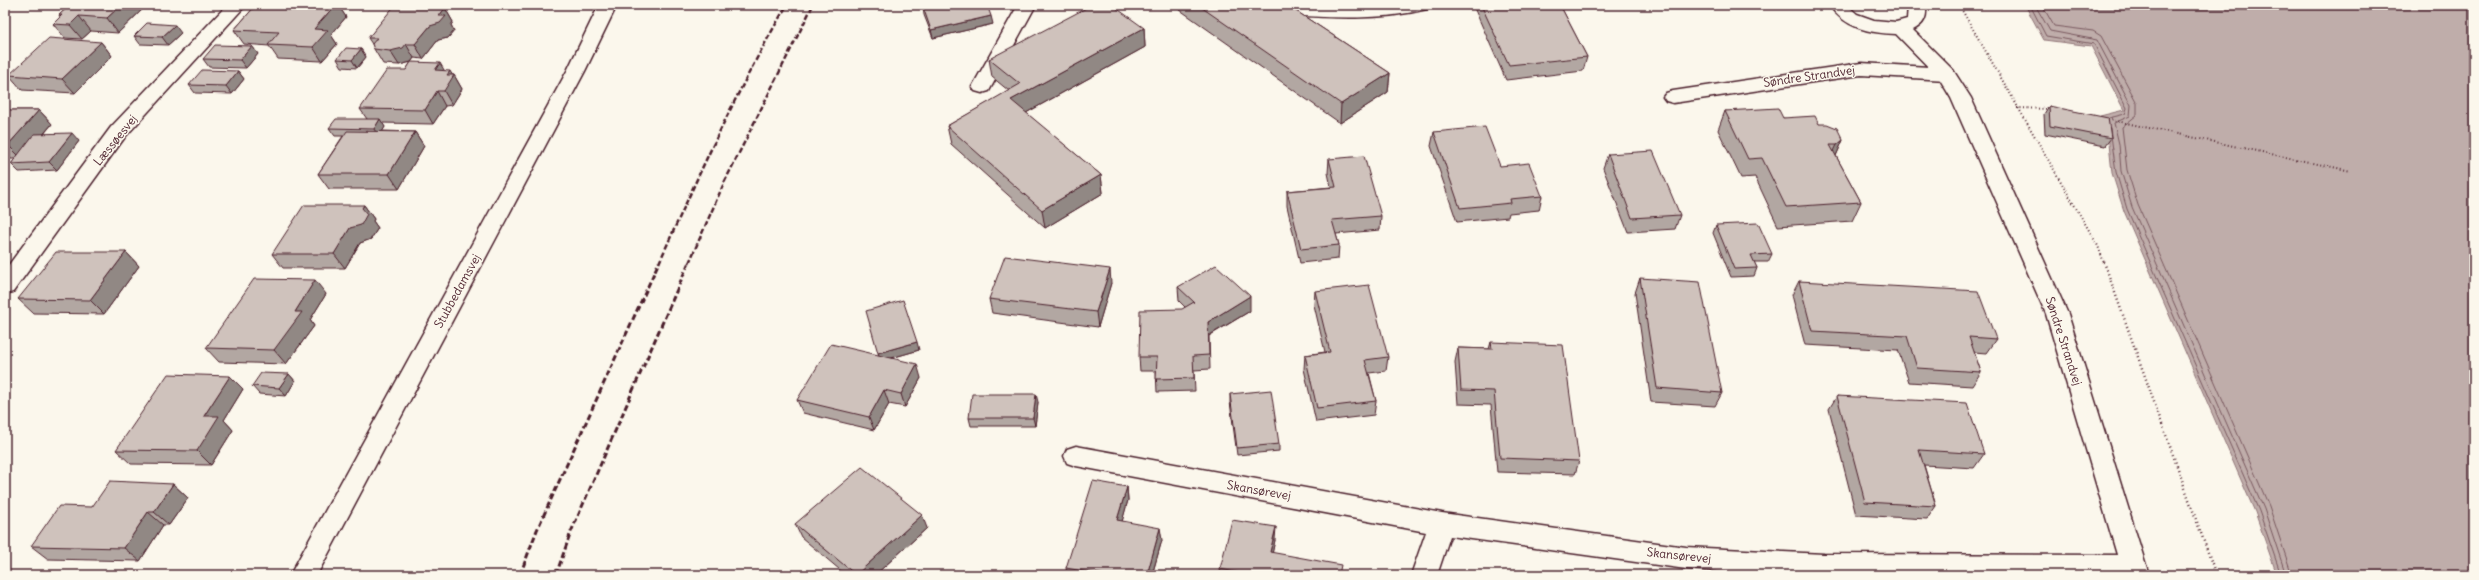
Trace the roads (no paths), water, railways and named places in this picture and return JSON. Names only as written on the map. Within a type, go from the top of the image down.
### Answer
[{"type":"street","name":"Læssøesvej","points":[[5,286],[118,132],[237,5]]},
{"type":"street","name":"Stubbedamsvej","points":[[303,575],[576,71],[608,5]]},
{"type":"street","points":[[982,87],[1027,5]]},
{"type":"street","points":[[1265,5],[1269,8],[1344,12],[1402,9],[1421,5]]},
{"type":"street","points":[[1838,5],[1843,12],[1854,20],[1870,26],[1901,28],[1911,24],[1917,18],[1919,11],[1917,5]]},
{"type":"street","name":"Søndre Strandvej","points":[[1901,28],[1946,74],[1961,98],[2057,314],[2135,571]]},
{"type":"street","name":"Søndre Strandvej","points":[[1673,97],[1860,69],[1946,74]]},
{"type":"street","name":"Skansørevej","points":[[1076,456],[1442,524],[1686,558],[1824,566],[2135,571]]},
{"type":"street","points":[[1424,575],[1442,524]]},
{"type":"water","points":[[2025,5],[2474,5],[2474,575],[2277,575],[2255,512],[2124,211],[2112,173],[2108,134],[2100,116],[2124,110],[2091,46],[2044,40]]},
{"type":"railway","points":[[659,263],[735,100],[787,5]]},
{"type":"railway","points":[[689,263],[724,183],[813,5]]},
{"type":"railway","points":[[520,575],[537,530],[659,262]]},
{"type":"railway","points":[[556,575],[571,532],[689,262]]}]
